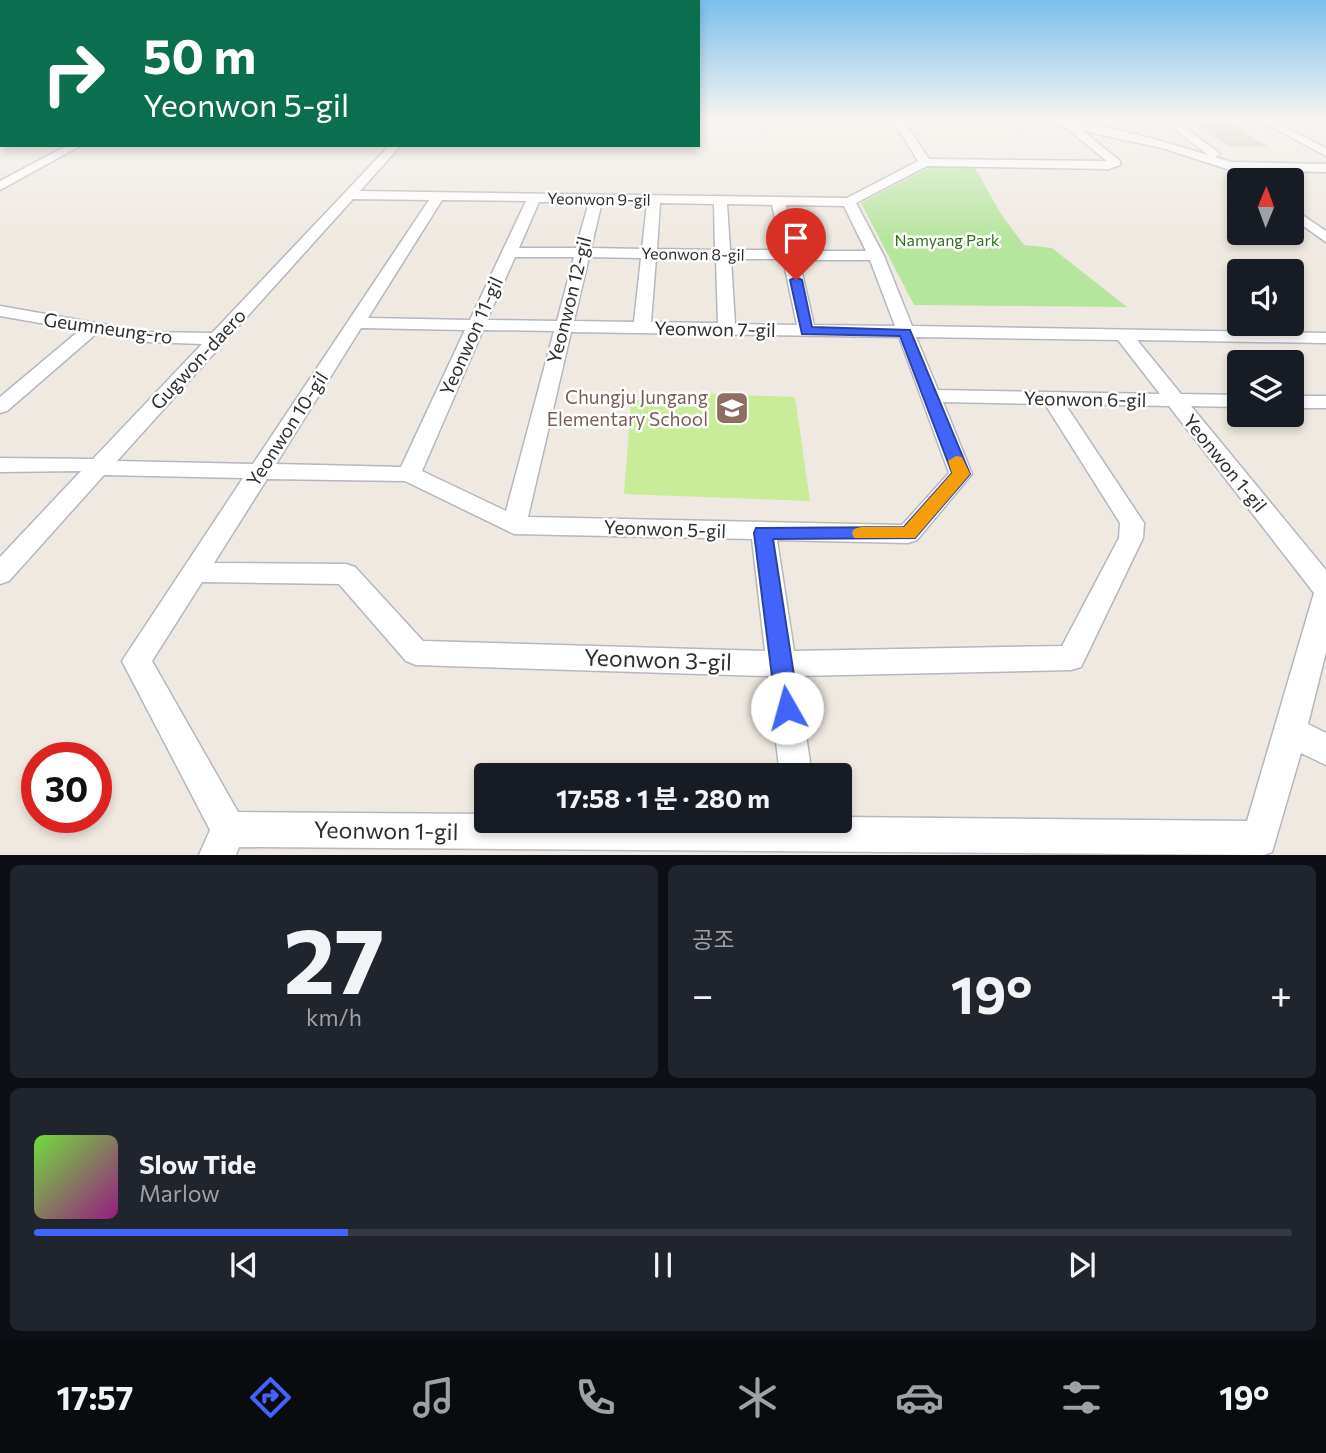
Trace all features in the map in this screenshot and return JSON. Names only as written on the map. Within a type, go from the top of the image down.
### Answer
[{"type":"street","points":[[0,186],[49,160]]},
{"type":"street","name":"Gugwon-daero","points":[[0,574],[92,466],[371,160]]},
{"type":"street","name":"Gugwon-daero","points":[[210,339],[382,160]]},
{"type":"street","points":[[849,202],[925,162],[1109,165],[1116,163],[1112,160]]},
{"type":"street","points":[[1211,160],[1230,166],[1326,168]]},
{"type":"street","points":[[1222,160],[1233,168]]},
{"type":"street","name":"Yeonwon 9-gil","points":[[349,195],[849,202]]},
{"type":"street","name":"Yeonwon 10-gil","points":[[136,662],[439,197]]},
{"type":"street","name":"Yeonwon 11-gil","points":[[409,474],[534,198]]},
{"type":"street","name":"Yeonwon 12-gil","points":[[514,525],[596,198]]},
{"type":"street","points":[[642,328],[654,199]]},
{"type":"street","points":[[720,200],[727,329]]},
{"type":"street","points":[[778,201],[807,331]]},
{"type":"street","name":"Yeonwon 5-gil","points":[[0,465],[409,474],[514,525],[763,533],[908,534],[961,474],[876,256],[849,202]]},
{"type":"street","points":[[1304,220],[1324,234]]},
{"type":"street","name":"Yeonwon 8-gil","points":[[509,252],[876,256]]},
{"type":"street","name":"Geumneung-ro","points":[[0,312],[148,337],[210,339]]},
{"type":"street","name":"Yeonwon 7-gil","points":[[356,323],[1324,340]]},
{"type":"street","points":[[0,407],[93,328]]},
{"type":"street","name":"Yeonwon 1-gil","points":[[1125,337],[1326,589]]},
{"type":"street","name":"Yeonwon 6-gil","points":[[931,396],[1227,401]]},
{"type":"street","name":"Yeonwon 3-gil","points":[[194,572],[346,574],[416,653],[782,664],[1070,658],[1131,538],[1132,523],[1052,399]]},
{"type":"street","points":[[1304,402],[1326,402]]},
{"type":"street","name":"Gugwon-daero","points":[[0,552],[92,466]]},
{"type":"street","points":[[763,533],[794,763]]},
{"type":"street","name":"Yeonwon 1-gil","points":[[136,662],[223,842],[804,837],[1259,839],[1326,597]]},
{"type":"street","points":[[1291,731],[1326,750]]},
{"type":"green space","name":"Namyang Park","points":[[974,166],[1001,214],[1024,245],[1052,248],[1127,307],[914,305],[861,203],[930,167]]},
{"type":"green space","points":[[654,392],[795,397],[810,501],[624,494],[631,404]]},
{"type":"slow traffic","points":[[861,533],[908,534],[961,474],[956,461]]},
{"type":"place","name":"Chungju Jungang Elementary School","points":[[732,408]]},
{"type":"route","points":[[787,708],[763,533],[908,534],[961,474],[905,332],[807,331],[796,280]]}]
